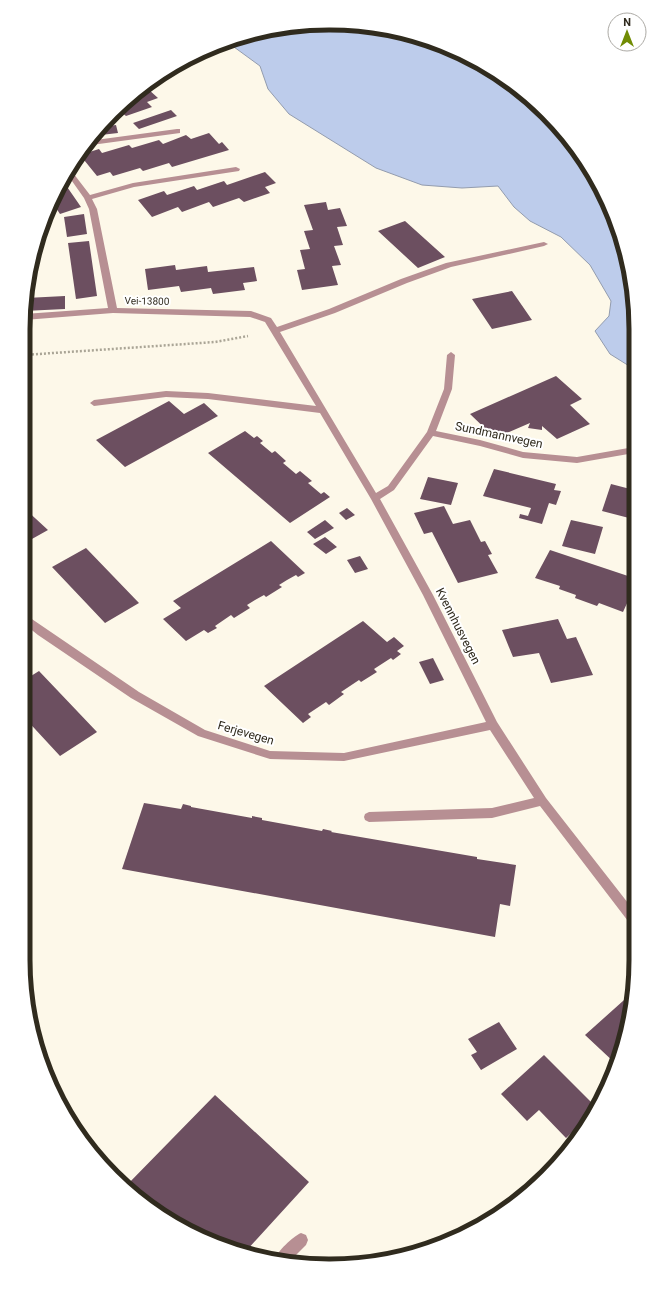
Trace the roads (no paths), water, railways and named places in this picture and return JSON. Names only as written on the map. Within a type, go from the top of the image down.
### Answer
[{"type":"street","points":[[96,143],[177,131]]},
{"type":"street","points":[[88,198],[133,185],[236,169]]},
{"type":"street","name":"Vei-13800","points":[[72,176],[88,198],[93,209],[113,310],[251,314],[268,320],[275,331]]},
{"type":"street","points":[[275,331],[332,311],[365,296],[436,269],[484,256],[544,244]]},
{"type":"street","points":[[31,317],[113,310]]},
{"type":"street","name":"Kvennhusvegen","points":[[275,331],[375,498],[428,595],[493,725],[542,801],[629,914]]},
{"type":"street","points":[[375,498],[391,488],[431,433],[448,389],[451,356]]},
{"type":"street","points":[[94,403],[166,394],[208,396],[322,410]]},
{"type":"street","name":"Sundmannvegen","points":[[431,433],[480,443],[523,455],[577,460],[629,451]]},
{"type":"street","name":"Ferjevegen","points":[[30,623],[135,695],[202,733],[270,755],[344,757],[493,725]]},
{"type":"street","points":[[369,817],[492,813],[542,801]]},
{"type":"street","points":[[286,1255],[301,1240]]},
{"type":"water","points":[[310,31],[349,31],[388,36],[426,46],[462,61],[496,80],[527,104],[555,132],[579,163],[606,215],[619,252],[626,290],[629,330],[629,366],[610,354],[595,331],[609,316],[611,301],[590,265],[561,237],[530,221],[514,207],[498,186],[462,188],[422,185],[376,168],[289,114],[268,89],[260,66],[234,47],[231,47],[271,36]]}]
